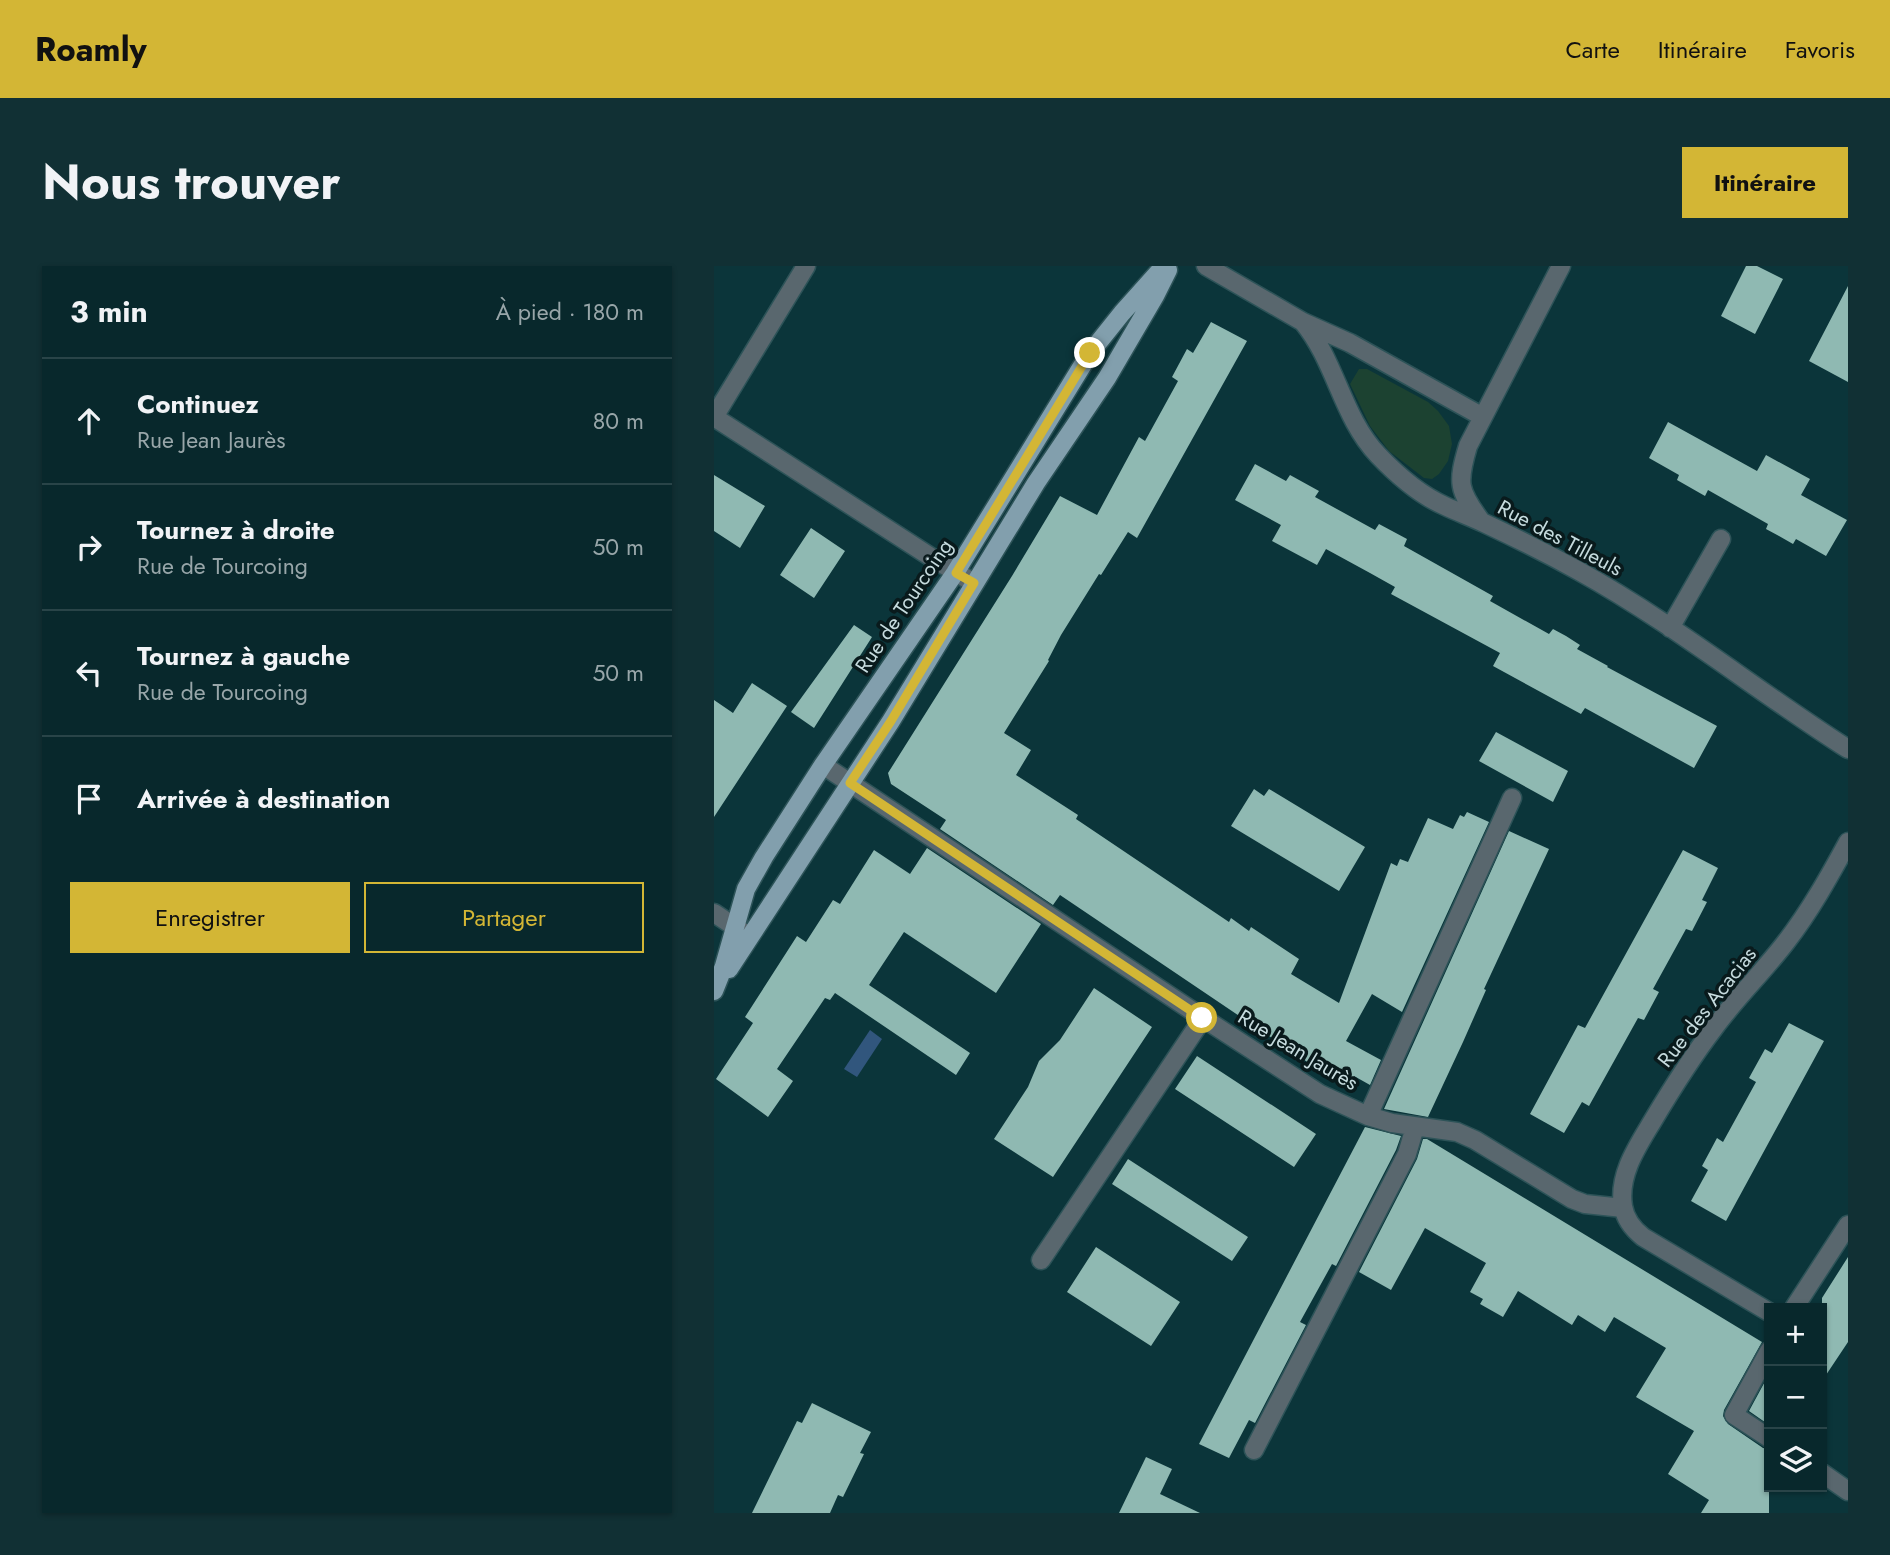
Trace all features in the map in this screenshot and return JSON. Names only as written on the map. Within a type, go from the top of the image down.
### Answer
[{"type":"main road","name":"Rue de Tourcoing","points":[[742,932],[743,898],[753,874],[823,765],[956,573],[1090,353],[1164,266]]},
{"type":"main road","name":"Rue de Tourcoing","points":[[714,992],[742,932],[824,821],[891,721],[1036,483],[1107,378],[1170,266]]},
{"type":"street","points":[[806,266],[714,417],[974,583]]},
{"type":"street","name":"Rue des Tilleuls","points":[[1206,266],[1303,322],[1350,343],[1483,417]]},
{"type":"street","points":[[1481,521],[1462,489],[1460,472],[1468,446],[1561,266]]},
{"type":"street","name":"Rue des Tilleuls","points":[[1303,322],[1324,353],[1354,420],[1377,454],[1426,496],[1577,570],[1670,628],[1848,749]]},
{"type":"street","points":[[1670,628],[1721,539]]},
{"type":"street","name":"Rue Jean Jaurès","points":[[823,765],[1320,1094],[1368,1116],[1391,1123],[1457,1132],[1475,1140],[1572,1199],[1585,1204],[1623,1208]]},
{"type":"street","points":[[1368,1116],[1512,798]]},
{"type":"street","name":"Rue des Acacias","points":[[1623,1208],[1627,1168],[1661,1106],[1715,1027],[1793,932],[1825,885],[1848,842]]},
{"type":"street","points":[[714,913],[742,932]]},
{"type":"street","points":[[1041,1260],[1202,1018]]},
{"type":"street","points":[[1254,1450],[1407,1154],[1415,1127]]},
{"type":"street","points":[[1623,1208],[1630,1226],[1643,1237],[1764,1309]]},
{"type":"street","points":[[1797,1303],[1848,1225]]},
{"type":"street","points":[[1764,1360],[1734,1415],[1764,1435]]},
{"type":"street","points":[[1827,1476],[1848,1491]]},
{"type":"green space","points":[[1359,369],[1367,369],[1428,402],[1449,426],[1452,444],[1448,461],[1432,479],[1424,478],[1389,451],[1370,426],[1350,384]]},
{"type":"water","points":[[870,1030],[882,1039],[857,1077],[844,1069]]},
{"type":"building","points":[[1746,266],[1757,266],[1783,279],[1755,334],[1721,316]]},
{"type":"building","points":[[1848,286],[1848,382],[1809,361]]},
{"type":"building","points":[[1211,322],[1247,341],[1137,538],[1128,532],[1101,575],[1099,574],[1004,733],[1031,750],[1016,775],[1078,815],[1076,819],[1229,922],[1231,918],[1249,931],[1251,927],[1299,959],[1291,974],[1339,1003],[1391,863],[1397,866],[1400,859],[1408,862],[1428,818],[1453,829],[1460,815],[1464,817],[1467,812],[1489,822],[1402,1012],[1372,994],[1346,1041],[1381,1060],[1370,1085],[1354,1076],[1346,1088],[1060,895],[1053,905],[940,829],[946,820],[891,784],[888,773],[1060,496],[1097,515],[1139,437],[1145,441],[1178,381],[1172,377],[1187,349],[1193,353]]},
{"type":"building","points":[[1668,422],[1757,471],[1766,455],[1810,479],[1801,495],[1847,520],[1826,556],[1796,539],[1793,544],[1766,529],[1768,524],[1708,490],[1705,496],[1677,480],[1679,475],[1649,458]]},
{"type":"building","points":[[1255,464],[1286,481],[1290,475],[1319,491],[1315,497],[1375,530],[1379,524],[1407,539],[1404,546],[1493,596],[1490,601],[1549,634],[1553,629],[1566,636],[1580,645],[1577,649],[1607,667],[1717,726],[1694,768],[1585,708],[1581,714],[1493,666],[1500,653],[1391,594],[1395,587],[1326,549],[1317,565],[1272,541],[1281,525],[1235,500]]},
{"type":"building","points":[[714,475],[765,506],[740,548],[714,531]]},
{"type":"building","points":[[811,528],[845,551],[814,598],[780,575]]},
{"type":"building","points":[[854,625],[872,637],[814,728],[791,712]]},
{"type":"building","points":[[752,683],[787,706],[714,817],[714,700],[733,713]]},
{"type":"building","points":[[1496,732],[1568,771],[1553,802],[1479,761]]},
{"type":"building","points":[[1254,789],[1264,796],[1269,789],[1365,847],[1339,891],[1231,826]]},
{"type":"building","points":[[1509,831],[1549,849],[1484,989],[1486,990],[1463,1042],[1428,1117],[1384,1109]]},
{"type":"building","points":[[927,848],[1041,924],[996,993],[904,932],[869,985],[970,1053],[956,1075],[835,993],[830,1000],[825,998],[777,1069],[793,1081],[768,1117],[716,1079],[753,1023],[745,1017],[797,936],[806,942],[833,900],[840,904],[874,850],[910,874]]},
{"type":"building","points":[[1683,850],[1718,868],[1702,900],[1707,902],[1692,931],[1686,929],[1653,989],[1659,992],[1644,1020],[1638,1018],[1589,1106],[1582,1102],[1564,1133],[1530,1114],[1578,1025],[1585,1028]]},
{"type":"building","points":[[1094,988],[1152,1027],[1053,1177],[994,1139],[1028,1087],[1039,1061],[1060,1040]]},
{"type":"building","points":[[1789,1023],[1824,1041],[1726,1221],[1691,1201],[1708,1170],[1702,1166],[1717,1138],[1723,1142],[1756,1082],[1749,1078],[1765,1049],[1772,1053]]},
{"type":"building","points":[[1197,1056],[1316,1134],[1294,1167],[1175,1089]]},
{"type":"building","points":[[1365,1127],[1401,1136],[1396,1150],[1336,1266],[1332,1264],[1300,1322],[1306,1325],[1255,1423],[1249,1420],[1229,1458],[1199,1444]]},
{"type":"building","points":[[1423,1139],[1427,1139],[1762,1342],[1723,1416],[1728,1424],[1764,1448],[1764,1492],[1769,1492],[1769,1513],[1701,1513],[1709,1500],[1668,1474],[1694,1431],[1636,1397],[1666,1348],[1614,1317],[1605,1332],[1578,1315],[1572,1325],[1518,1291],[1503,1317],[1480,1304],[1483,1299],[1470,1292],[1486,1263],[1425,1228],[1391,1290],[1359,1272],[1417,1159]]},
{"type":"building","points":[[1128,1159],[1248,1237],[1232,1261],[1112,1184]]},
{"type":"building","points":[[1096,1247],[1180,1302],[1151,1346],[1067,1292]]},
{"type":"building","points":[[1848,1257],[1848,1342],[1827,1374],[1827,1303],[1822,1303],[1822,1298]]},
{"type":"building","points":[[1764,1383],[1764,1422],[1749,1411]]},
{"type":"building","points":[[812,1403],[871,1432],[860,1453],[864,1454],[843,1497],[838,1495],[830,1513],[752,1513],[797,1421],[802,1423]]},
{"type":"building","points":[[1146,1457],[1172,1469],[1160,1494],[1200,1513],[1119,1513]]},
{"type":"route","points":[[1090,353],[956,573],[974,583],[891,721],[850,783],[1202,1018]]}]
